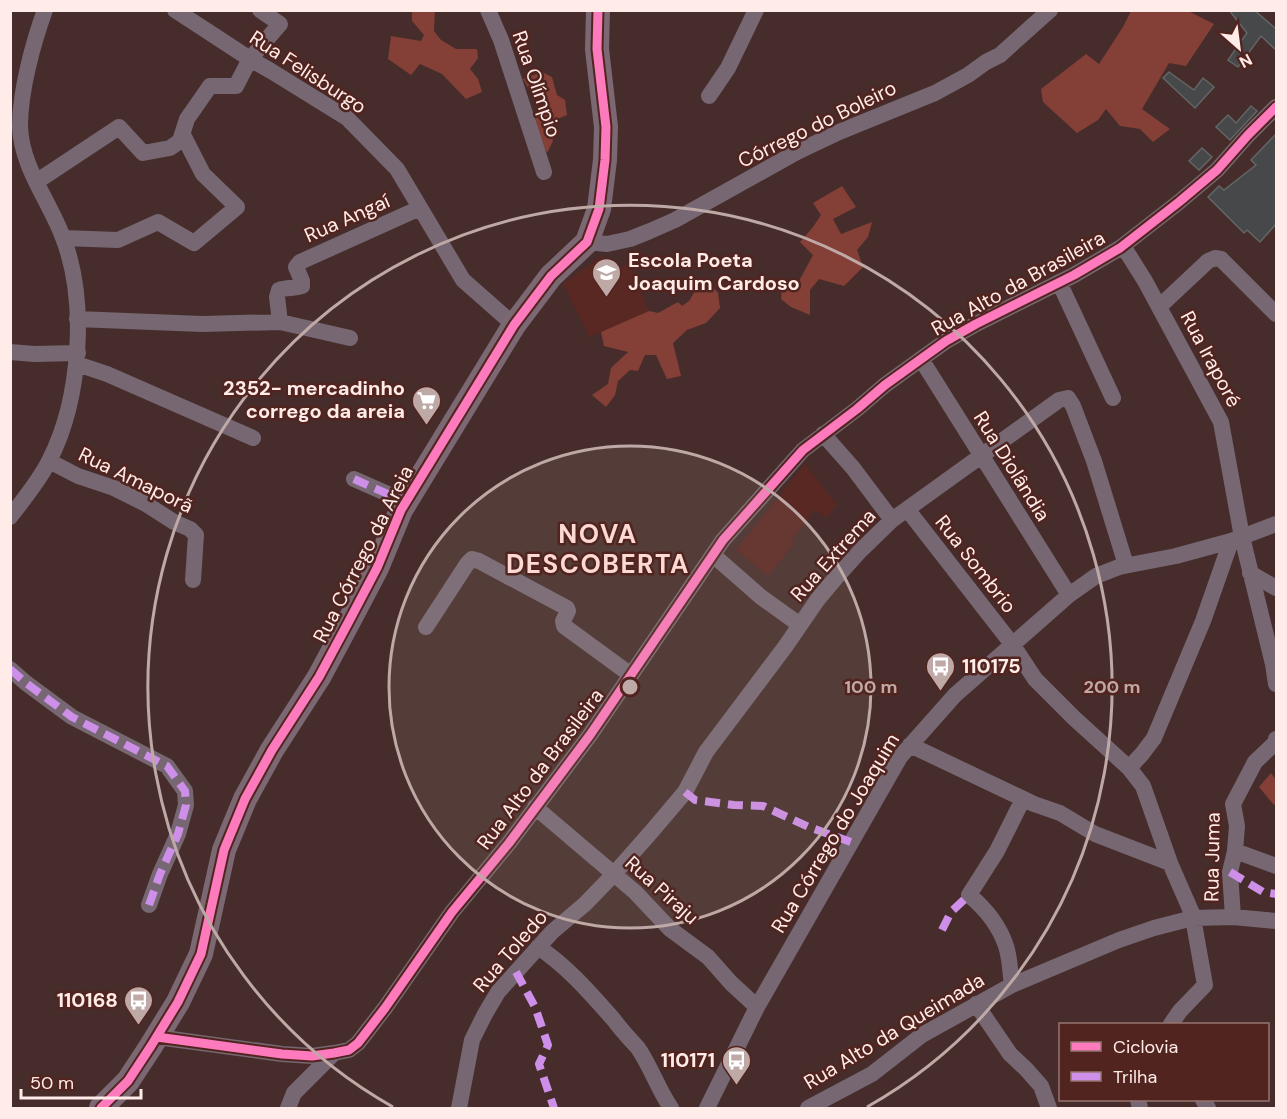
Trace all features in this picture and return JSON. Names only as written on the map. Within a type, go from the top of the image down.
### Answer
[{"type":"street","points":[[10,517],[49,461],[72,394],[77,359],[77,319],[72,271],[63,238],[36,182],[18,158],[22,102],[29,61],[45,10]]},
{"type":"street","name":"Rua Felisburgo","points":[[175,10],[250,60],[347,118],[397,169],[463,280],[514,325]]},
{"type":"street","points":[[36,182],[119,127],[143,153],[170,148],[180,141],[187,119],[210,86],[236,87],[250,60],[280,24],[260,10]]},
{"type":"street","name":"Rua Olímpio","points":[[488,10],[501,40],[544,172]]},
{"type":"street","name":"Rua Córrego da Areia","points":[[101,1108],[128,1081],[178,1002],[201,954],[224,850],[245,799],[272,750],[324,668],[377,568],[401,510],[514,325],[551,276],[587,242],[599,209],[605,160],[605,118],[597,50],[598,10]]},
{"type":"street","points":[[709,96],[728,68],[756,10]]},
{"type":"street","name":"Córrego do Boleiro","points":[[587,242],[607,244],[630,239],[650,231],[675,220],[808,147],[935,93],[1000,55],[1050,10]]},
{"type":"street","name":"Rua Alto da Brasileira","points":[[157,1037],[282,1054],[312,1056],[349,1050],[368,1032],[452,912],[509,843],[590,735],[723,540],[803,450],[857,410],[885,385],[946,341],[1100,261],[1123,246],[1217,170],[1248,135],[1275,111]]},
{"type":"street","points":[[63,238],[118,240],[158,222],[194,243],[237,207],[203,174],[183,135]]},
{"type":"street","name":"Rua Angaí","points":[[280,322],[277,297],[279,291],[284,288],[302,286],[296,267],[300,262],[420,208]]},
{"type":"street","name":"Rua Iraporé","points":[[1123,246],[1145,281],[1221,422],[1237,539]]},
{"type":"street","points":[[1159,307],[1208,261],[1215,258],[1221,259],[1276,314]]},
{"type":"street","points":[[1059,282],[1113,398]]},
{"type":"street","points":[[77,319],[202,324],[280,322],[350,338]]},
{"type":"street","points":[[10,352],[77,359],[253,438]]},
{"type":"street","name":"Rua Diolândia","points":[[921,359],[1069,595]]},
{"type":"street","name":"Rua Extrema","points":[[614,874],[685,792],[706,752],[834,580],[860,551],[892,520],[1059,400],[1068,398],[1073,406],[1094,461],[1126,565]]},
{"type":"street","points":[[823,434],[853,468],[892,520]]},
{"type":"street","name":"Rua Amaporã","points":[[49,461],[78,476],[114,488],[190,529],[196,535],[193,580]]},
{"type":"street","points":[[354,479],[406,502]]},
{"type":"street","name":"Rua Sombrio","points":[[907,509],[1012,644],[1035,680],[1129,768],[1143,786],[1170,863],[1193,918],[1205,985],[1172,1023]]},
{"type":"street","name":"Rua Córrego do Joaquim","points":[[707,1108],[757,1006],[900,757],[954,695],[1069,595],[1096,576],[1126,565],[1176,556],[1237,539],[1273,524]]},
{"type":"street","points":[[1237,539],[1250,573],[1274,664],[1276,684]]},
{"type":"street","points":[[1129,768],[1154,738],[1237,539]]},
{"type":"street","points":[[713,555],[761,597],[800,625]]},
{"type":"street","points":[[426,627],[472,559],[567,608],[568,611],[563,621],[564,626],[631,675]]},
{"type":"street","points":[[1250,573],[1276,588]]},
{"type":"street","points":[[10,669],[72,717],[167,766],[185,791],[186,805],[178,834],[159,874],[149,905]]},
{"type":"street","name":"Rua Juma","points":[[1233,917],[1230,872],[1237,826],[1233,804],[1255,762],[1276,742],[1276,739]]},
{"type":"street","points":[[910,745],[1024,799],[1060,813],[1095,834],[1170,863]]},
{"type":"street","points":[[1012,985],[1006,947],[994,921],[969,895],[998,851],[1024,799]]},
{"type":"street","name":"Rua Piraju","points":[[535,807],[635,892],[670,929],[708,957],[731,983],[757,1006]]},
{"type":"street","points":[[1235,851],[1276,866]]},
{"type":"street","name":"Rua Toledo","points":[[459,1108],[472,1040],[498,992],[552,932],[585,904],[614,874]]},
{"type":"street","name":"Rua Alto da Queimada","points":[[808,1108],[872,1074],[921,1035],[976,1004],[1012,985],[1119,940],[1193,918],[1233,917],[1276,921]]},
{"type":"street","points":[[538,947],[550,955],[595,999],[637,1048],[671,1108]]},
{"type":"street","points":[[976,1004],[1010,1054],[1041,1086],[1049,1108]]},
{"type":"street","points":[[288,1108],[294,1092],[334,1053]]},
{"type":"shaded area","points":[[412,11],[435,11],[434,31],[441,40],[456,49],[477,49],[478,58],[470,69],[478,79],[482,92],[466,99],[442,74],[420,64],[411,75],[388,59],[391,36],[421,41],[424,35],[412,21]]},
{"type":"shaded area","points":[[1131,11],[1188,11],[1214,24],[1186,66],[1169,63],[1142,109],[1170,129],[1153,142],[1140,129],[1120,126],[1106,109],[1098,120],[1077,133],[1043,102],[1041,89],[1086,54],[1099,64]]},
{"type":"shaded area","points":[[542,72],[552,77],[557,95],[565,100],[567,115],[548,123],[553,141],[547,153],[531,122],[539,106],[523,79]]},
{"type":"shaded area","points":[[842,186],[856,207],[833,219],[841,234],[872,222],[868,237],[857,250],[863,267],[844,286],[819,279],[810,290],[810,315],[791,307],[781,299],[782,285],[799,281],[813,255],[800,242],[821,215],[813,203]]},
{"type":"shaded area","name":"Escola Poeta Joaquim Cardoso","points":[[603,255],[612,272],[629,263],[649,311],[589,337],[563,284]]},
{"type":"shaded area","points":[[710,284],[718,293],[720,308],[706,323],[687,330],[673,343],[681,376],[667,379],[656,355],[645,355],[638,371],[630,370],[618,381],[615,395],[606,407],[592,395],[608,384],[611,368],[628,352],[604,346],[601,332],[649,311],[658,313],[678,302],[682,306],[689,301],[698,286]]},
{"type":"shaded area","points":[[805,464],[837,505],[826,518],[815,509],[792,541],[794,544],[768,576],[736,550]]},
{"type":"shaded area","points":[[1271,773],[1276,780],[1276,805],[1259,787]]},
{"type":"building","points":[[1229,10],[1254,10],[1276,29],[1276,50],[1261,36],[1238,67],[1228,60],[1247,33]]},
{"type":"building","points":[[1169,72],[1194,90],[1203,78],[1214,87],[1195,108],[1163,78]]},
{"type":"building","points":[[1251,106],[1257,111],[1230,140],[1216,127],[1228,115],[1236,123]]},
{"type":"building","points":[[1276,134],[1276,224],[1260,242],[1247,230],[1244,233],[1208,197],[1219,186],[1224,190],[1256,165],[1251,160]]},
{"type":"building","points":[[1202,148],[1212,157],[1199,170],[1189,161]]},
{"type":"marked path","points":[[354,479],[406,502]]},
{"type":"marked path","points":[[10,669],[72,717],[167,766],[185,791],[186,805],[178,834],[149,905]]},
{"type":"marked path","points":[[685,792],[695,800],[763,806],[809,827],[851,842]]},
{"type":"marked path","points":[[1230,872],[1263,892],[1276,894]]},
{"type":"marked path","points":[[942,930],[951,912],[969,895]]},
{"type":"marked path","points":[[516,972],[535,1007],[548,1045],[539,1064],[554,1108]]},
{"type":"cycle path","points":[[101,1108],[128,1081],[178,1002],[201,954],[224,850],[245,799],[272,750],[319,677],[377,568],[401,510],[514,325],[551,276],[587,242],[599,209],[605,160],[606,127],[597,49],[598,10]]},
{"type":"cycle path","points":[[157,1037],[312,1056],[349,1050],[358,1043],[452,912],[509,843],[590,735],[723,540],[803,450],[885,385],[946,341],[1074,275],[1120,248],[1217,170],[1276,107]]},
{"type":"place","name":"Escola Poeta Joaquim Cardoso","points":[[607,298]]},
{"type":"place","name":"2352- mercadinho corrego da areia","points":[[426,426]]},
{"type":"place","name":"110175","points":[[941,692]]},
{"type":"place","name":"110168","points":[[139,1026]]},
{"type":"place","name":"110171","points":[[736,1086]]},
{"type":"district","name":"NOVA DESCOBERTA","points":[[598,549]]}]
